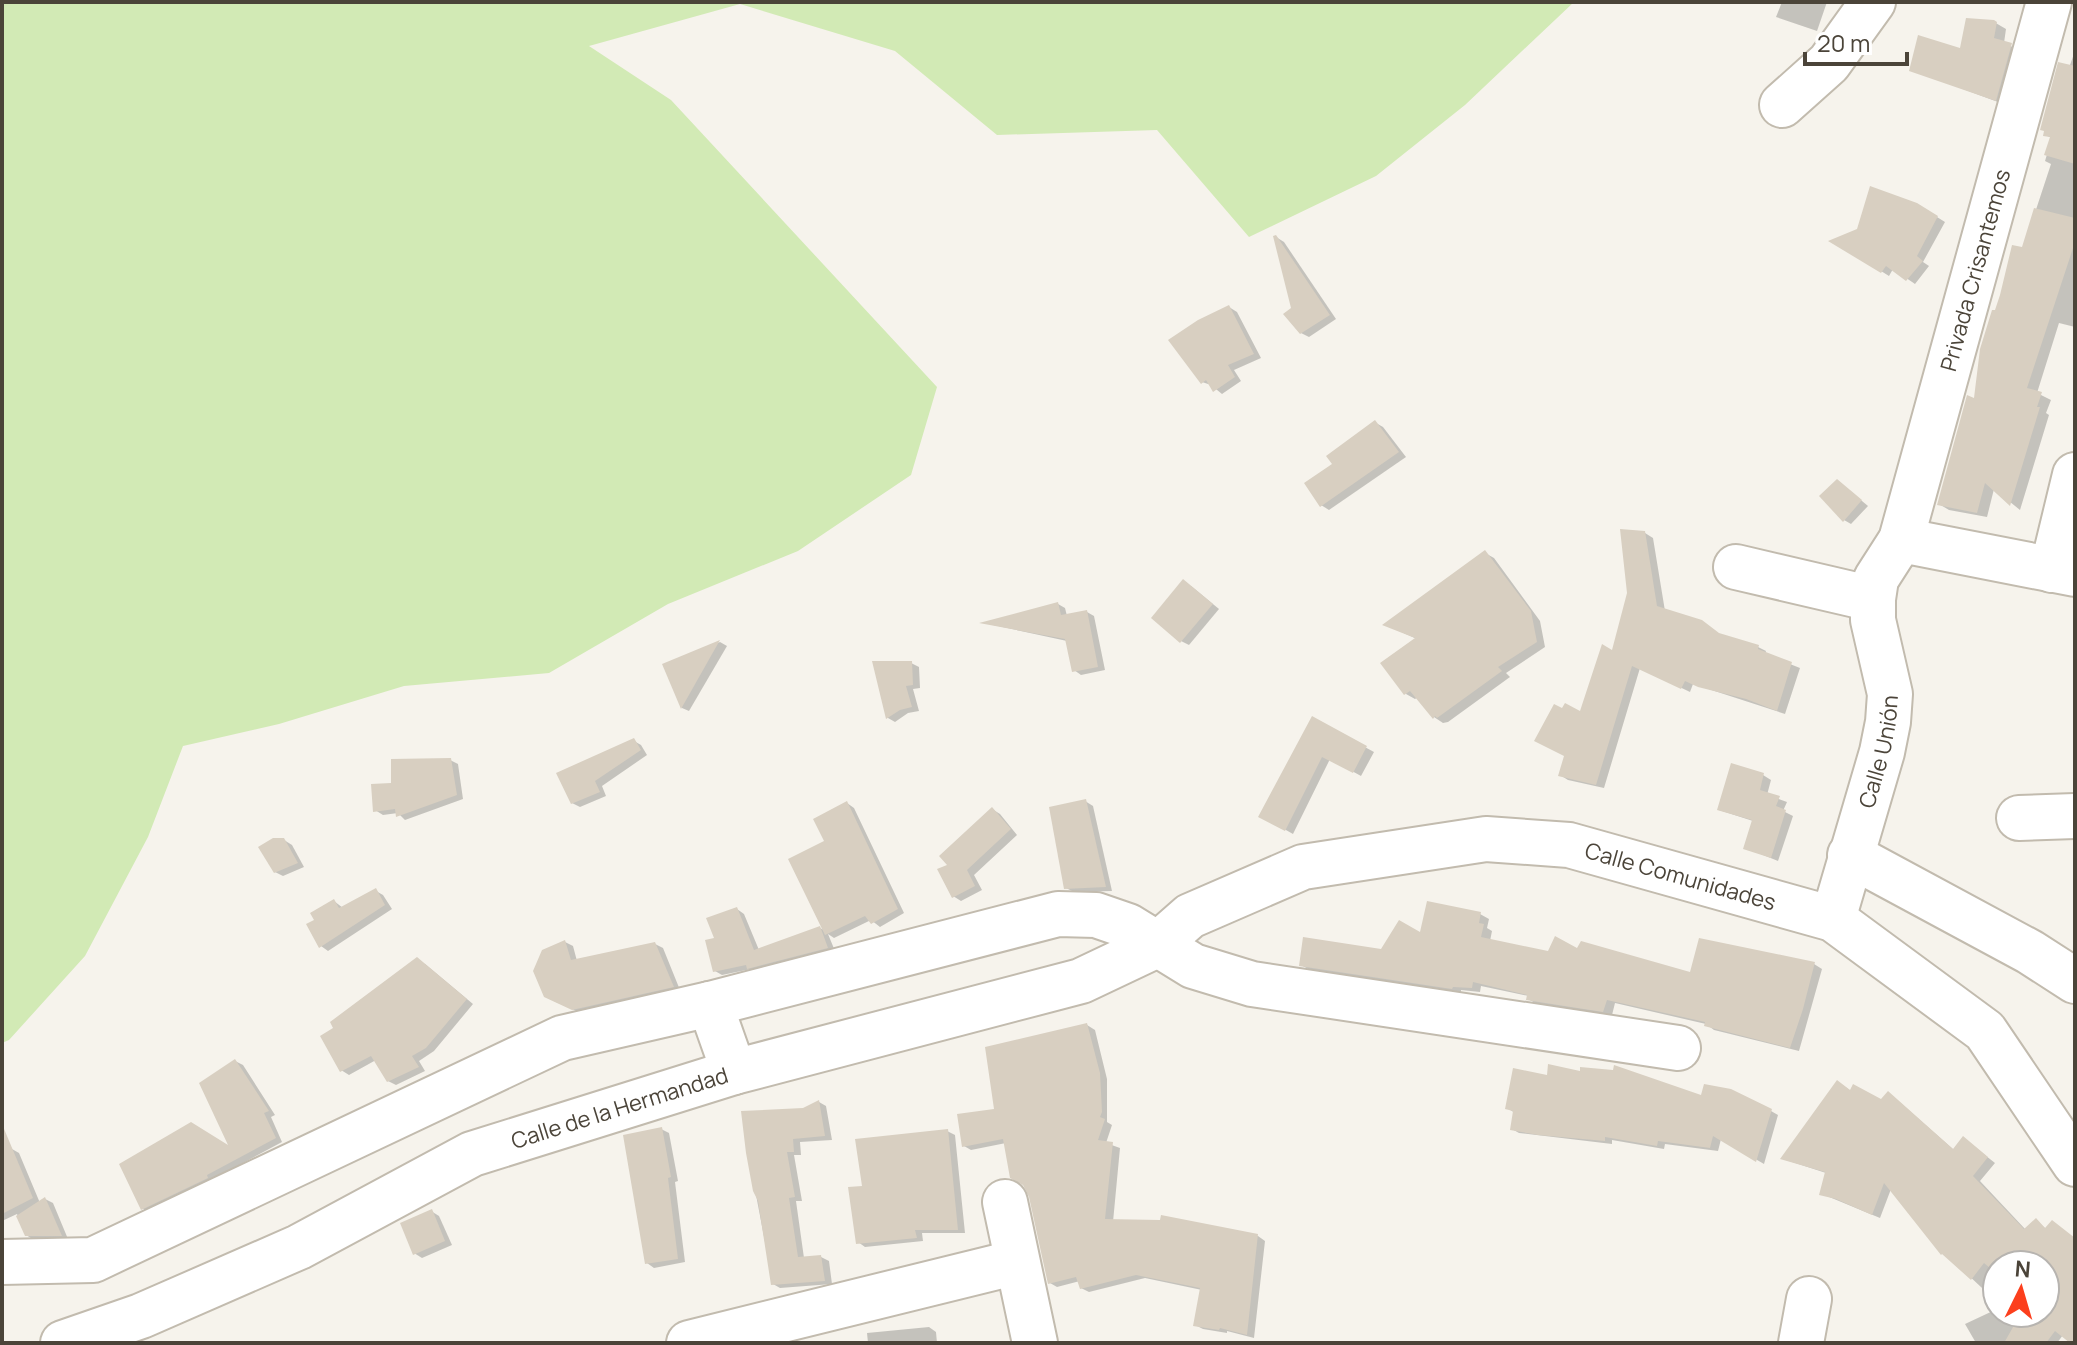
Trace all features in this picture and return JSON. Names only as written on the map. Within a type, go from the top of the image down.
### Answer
[{"type":"street","points":[[1782,105],[1829,63],[1873,2]]},
{"type":"street","name":"Privada Crisantemos","points":[[1901,540],[2049,2]]},
{"type":"street","points":[[1901,540],[2064,572],[2075,475]]},
{"type":"street","name":"Calle Unión","points":[[1833,919],[1888,722],[1890,694],[1873,620],[1873,599],[1876,579],[1901,540]]},
{"type":"street","points":[[1736,567],[1873,599]]},
{"type":"street","points":[[2019,818],[2075,816]]},
{"type":"street","name":"Calle Comunidades","points":[[1190,916],[1303,867],[1486,839],[1569,845],[1833,919],[1985,1031],[2075,1164]]},
{"type":"street","points":[[1850,855],[2030,952],[2075,981]]},
{"type":"street","points":[[2,1262],[93,1260],[562,1038],[710,1004],[1058,914],[1096,915],[1128,926],[1193,966],[1252,984],[1678,1048]]},
{"type":"street","name":"Calle de la Hermandad","points":[[63,1343],[141,1316],[299,1247],[472,1154],[734,1072],[1081,981],[1157,945],[1190,916]]},
{"type":"street","points":[[710,1004],[734,1072]]},
{"type":"street","points":[[1005,1202],[1035,1343]]},
{"type":"street","points":[[725,1340],[1017,1262]]},
{"type":"street","points":[[1801,1343],[1809,1299]]},
{"type":"green space","points":[[2,2],[1574,2],[1465,105],[1376,176],[1249,237],[1157,130],[997,135],[895,51],[740,4],[589,46],[671,100],[937,387],[911,475],[798,551],[668,604],[549,673],[404,686],[279,724],[183,746],[148,837],[85,956],[9,1040],[2,1043]]},
{"type":"building","points":[[1966,18],[1994,20],[1997,22],[1994,38],[2012,43],[1996,101],[1909,71],[1918,35],[1960,48]]},
{"type":"building","points":[[2058,62],[2075,66],[2075,164],[2044,155],[2050,137],[2043,136],[2044,131],[2040,130]]},
{"type":"building","points":[[1870,186],[1917,203],[1938,216],[1917,256],[1923,261],[1906,281],[1886,266],[1881,273],[1828,241],[1857,229]]},
{"type":"building","points":[[2034,208],[2075,218],[2075,242],[2027,388],[2042,392],[2037,407],[2040,407],[2010,506],[1985,483],[1977,513],[1937,505],[1967,395],[1974,398],[1980,349],[2000,295],[2012,245],[2022,247]]},
{"type":"building","points":[[1276,235],[1330,315],[1300,334],[1283,314],[1291,308],[1273,236]]},
{"type":"building","points":[[1229,305],[1254,354],[1228,365],[1235,377],[1213,392],[1206,380],[1201,384],[1168,340],[1198,320]]},
{"type":"building","points":[[1375,420],[1399,452],[1320,507],[1304,483],[1332,464],[1326,456]]},
{"type":"building","points":[[1837,479],[1862,500],[1843,522],[1819,496]]},
{"type":"building","points":[[1620,529],[1645,531],[1657,606],[1702,620],[1719,633],[1759,645],[1758,649],[1792,662],[1777,711],[1685,681],[1681,689],[1632,666],[1596,785],[1558,776],[1564,756],[1534,741],[1554,704],[1562,708],[1565,703],[1580,711],[1602,644],[1612,650],[1627,593]]},
{"type":"building","points":[[1485,550],[1531,611],[1537,642],[1498,667],[1502,671],[1433,719],[1410,691],[1404,695],[1380,663],[1415,638],[1382,625]]},
{"type":"building","points":[[1183,579],[1213,604],[1180,643],[1151,618]]},
{"type":"building","points":[[1058,602],[1061,615],[1087,610],[1098,667],[1072,672],[1065,639],[979,623]]},
{"type":"building","points":[[720,640],[681,709],[662,664]]},
{"type":"building","points":[[872,661],[912,661],[913,685],[906,686],[912,707],[886,719]]},
{"type":"building","points":[[1312,716],[1367,746],[1353,773],[1322,757],[1285,831],[1258,817]]},
{"type":"building","points":[[634,738],[641,750],[595,781],[600,792],[571,804],[556,773]]},
{"type":"building","points":[[451,758],[457,795],[396,817],[395,809],[373,812],[371,784],[391,783],[391,759]]},
{"type":"building","points":[[1731,763],[1764,773],[1760,790],[1780,796],[1776,806],[1786,810],[1771,858],[1743,849],[1752,820],[1717,810]]},
{"type":"building","points":[[1086,799],[1106,887],[1064,889],[1049,807]]},
{"type":"building","points":[[847,801],[898,909],[871,924],[865,916],[825,935],[788,859],[824,841],[813,819]]},
{"type":"building","points":[[992,807],[1011,829],[967,870],[975,886],[952,898],[937,869],[947,865],[939,856]]},
{"type":"building","points":[[273,838],[284,838],[298,863],[274,873],[258,847]]},
{"type":"building","points":[[376,888],[385,905],[319,948],[306,924],[314,920],[310,913],[334,899],[339,908]]},
{"type":"building","points":[[1427,901],[1481,912],[1479,923],[1484,924],[1481,937],[1548,951],[1555,936],[1577,948],[1581,941],[1690,972],[1699,938],[1815,962],[1790,1048],[1704,1026],[1705,1022],[1607,1000],[1603,1012],[1526,1000],[1527,995],[1473,982],[1472,988],[1452,989],[1299,966],[1303,937],[1381,949],[1399,920],[1420,932]]},
{"type":"building","points":[[737,907],[754,950],[820,926],[828,948],[747,969],[746,965],[713,972],[705,940],[714,938],[706,918]]},
{"type":"building","points":[[565,940],[571,960],[655,942],[674,987],[572,1010],[544,997],[533,971],[542,950]]},
{"type":"building","points":[[417,957],[467,999],[426,1048],[412,1056],[419,1067],[387,1082],[371,1056],[340,1072],[320,1036],[333,1028],[330,1022]]},
{"type":"building","points":[[1087,1023],[1100,1073],[1100,1117],[1105,1119],[1098,1140],[1113,1142],[1105,1219],[1160,1220],[1161,1215],[1258,1234],[1247,1335],[1220,1328],[1193,1326],[1200,1288],[1136,1275],[1080,1289],[1076,1277],[1048,1284],[1029,1197],[1023,1185],[1010,1178],[1003,1139],[962,1147],[957,1114],[994,1109],[985,1047]]},
{"type":"building","points":[[235,1059],[269,1111],[264,1113],[276,1138],[207,1175],[208,1178],[141,1210],[119,1164],[191,1122],[228,1145],[199,1083]]},
{"type":"building","points":[[1548,1064],[1580,1071],[1580,1067],[1613,1070],[1614,1065],[1701,1095],[1704,1084],[1731,1089],[1772,1109],[1756,1162],[1713,1136],[1710,1148],[1658,1141],[1657,1146],[1605,1137],[1605,1141],[1510,1130],[1513,1111],[1505,1109],[1513,1068],[1547,1075]]},
{"type":"building","points":[[1837,1080],[1850,1090],[1853,1084],[1881,1099],[1888,1091],[1953,1149],[1963,1136],[1988,1157],[1973,1176],[2024,1229],[2036,1218],[2045,1228],[2052,1220],[2075,1238],[2075,1343],[2070,1343],[2055,1331],[2046,1343],[2004,1343],[2012,1329],[2061,1329],[2061,1249],[1981,1249],[1981,1267],[1971,1280],[1941,1255],[1884,1183],[1872,1215],[1819,1195],[1825,1172],[1780,1159]]},
{"type":"building","points":[[819,1100],[825,1136],[793,1139],[794,1152],[787,1152],[795,1197],[789,1198],[798,1257],[821,1255],[825,1281],[771,1285],[741,1111],[803,1108]]},
{"type":"building","points":[[2,1124],[33,1198],[2,1214]]},
{"type":"building","points":[[662,1127],[671,1177],[668,1178],[678,1259],[645,1264],[623,1135]]},
{"type":"building","points":[[948,1129],[958,1230],[915,1230],[917,1238],[856,1244],[848,1187],[862,1186],[855,1139]]},
{"type":"building","points":[[45,1197],[62,1236],[25,1236],[16,1216]]},
{"type":"building","points":[[432,1209],[445,1241],[413,1255],[400,1223]]}]
